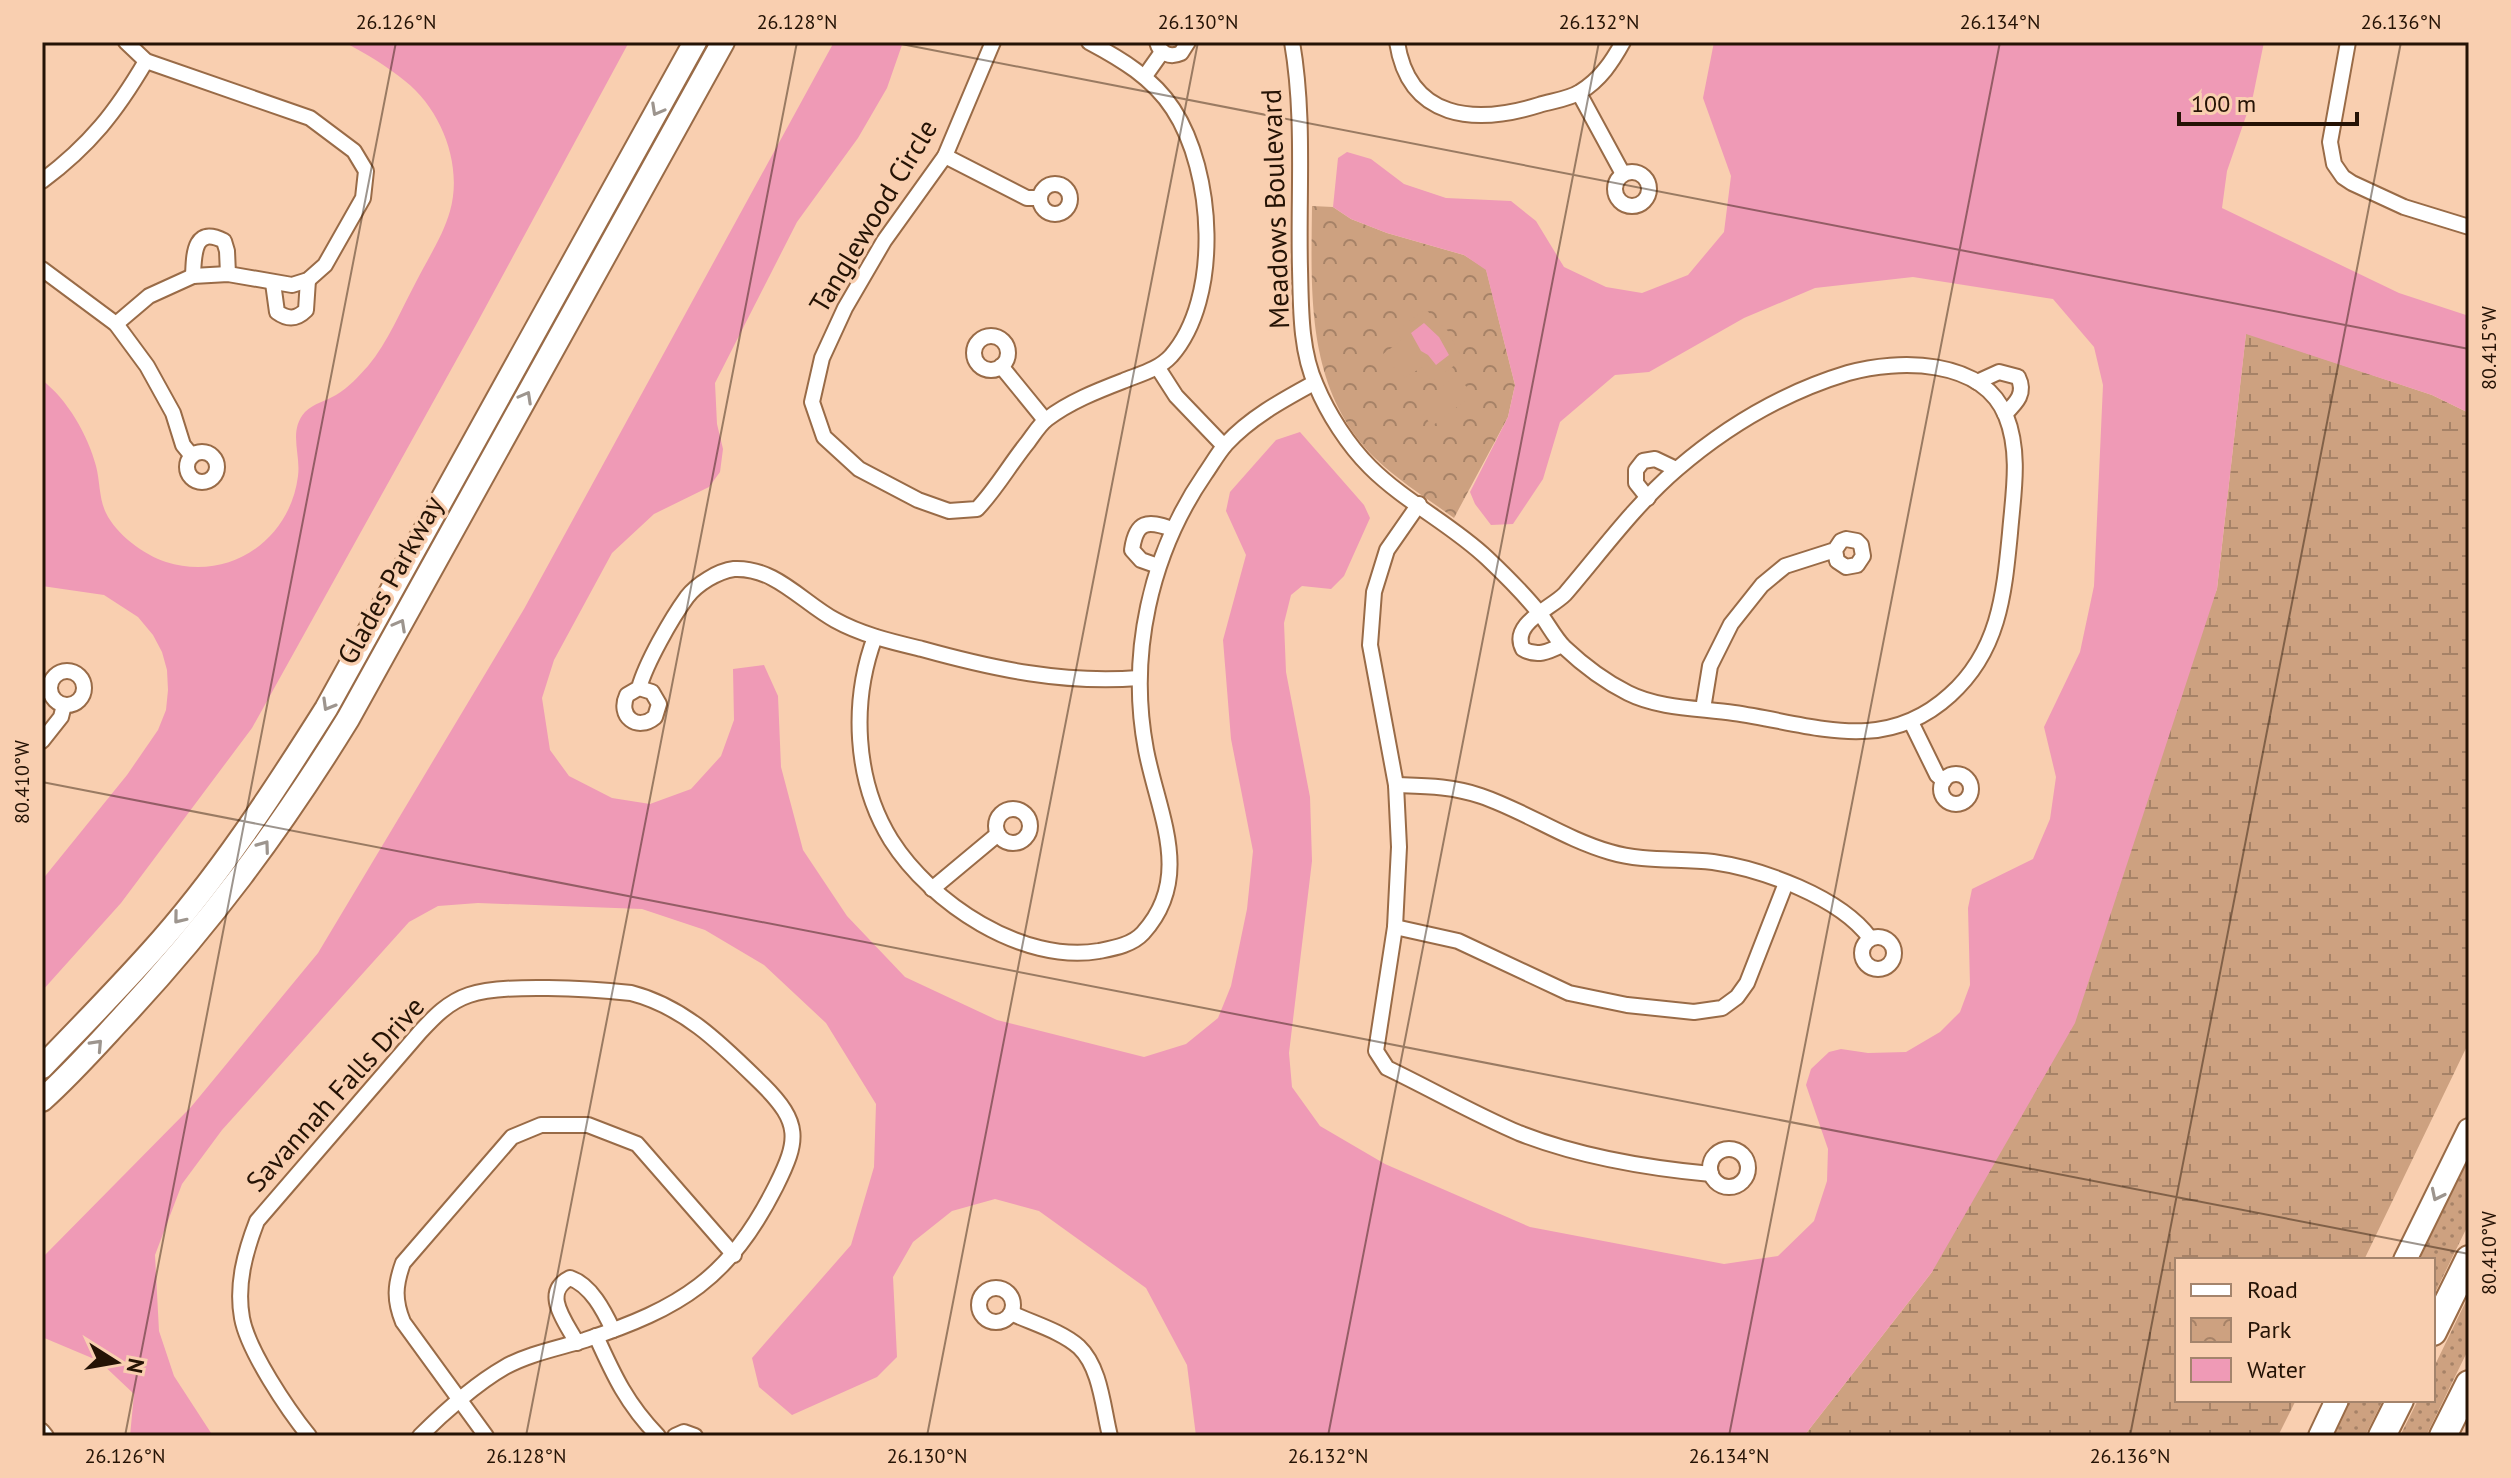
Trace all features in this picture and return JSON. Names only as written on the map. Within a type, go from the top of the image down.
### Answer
[{"type":"highway","points":[[2435,1328],[2469,1259]]},
{"type":"highway","points":[[2443,1436],[2469,1384]]},
{"type":"highway","points":[[2382,1436],[2399,1402]]},
{"type":"main road","name":"Glades Parkway","points":[[42,1067],[153,951],[207,884],[280,783],[326,709],[695,42]]},
{"type":"main road","name":"Glades Parkway","points":[[42,1100],[172,964],[227,898],[300,797],[348,719],[723,42]]},
{"type":"main road","points":[[2406,1258],[2469,1130]]},
{"type":"main road","points":[[2320,1436],[2336,1402]]},
{"type":"street","points":[[116,324],[149,296],[193,276],[228,274],[292,285],[308,280],[325,265],[363,198],[366,171],[354,151],[310,118],[146,61],[126,42]]},
{"type":"street","name":"Tanglewood Circle","points":[[993,42],[945,156],[884,241],[845,308],[822,358],[812,402],[824,437],[859,469],[918,500],[949,511],[977,509],[995,490],[1045,420],[1081,398],[1158,368],[1183,340],[1199,296],[1205,271],[1205,227],[1202,185],[1192,145],[1173,109],[1145,76],[1089,42]]},
{"type":"street","points":[[1145,76],[1160,47],[1176,55],[1185,50],[1188,42]]},
{"type":"street","name":"Meadows Boulevard","points":[[1292,42],[1300,120],[1301,316],[1314,383],[1342,432],[1368,465],[1460,534],[1540,614],[1562,645],[1631,695],[1663,704],[1828,731],[1861,732],[1911,722],[1948,697],[1971,673],[1997,621],[2004,597],[2015,474],[2013,445],[2005,414],[1977,382],[1943,368],[1917,365],[1860,370],[1780,399],[1676,469],[1553,607],[1540,614]]},
{"type":"street","points":[[1397,42],[1401,64],[1414,89],[1437,107],[1470,116],[1517,112],[1579,93],[1606,71],[1623,42]]},
{"type":"street","points":[[2348,42],[2330,142],[2331,156],[2338,170],[2352,183],[2404,207],[2469,227]]},
{"type":"street","points":[[42,181],[95,135],[121,104],[146,61]]},
{"type":"street","points":[[1579,93],[1623,174]]},
{"type":"street","points":[[945,156],[1027,198],[1040,198]]},
{"type":"street","points":[[193,276],[195,248],[201,239],[209,237],[224,241],[228,274]]},
{"type":"street","points":[[42,269],[116,324],[147,366],[173,413],[183,445],[192,456]]},
{"type":"street","points":[[273,283],[277,312],[290,318],[299,317],[306,310],[308,280]]},
{"type":"street","points":[[1001,366],[1045,420]]},
{"type":"street","points":[[1158,368],[1176,396],[1224,446]]},
{"type":"street","points":[[1977,382],[1999,372],[2018,377],[2022,386],[2021,395],[2005,414]]},
{"type":"street","points":[[875,637],[861,689],[859,727],[863,764],[874,805],[892,841],[932,889],[970,919],[1017,941],[1052,951],[1080,954],[1129,943],[1142,934],[1163,902],[1170,875],[1170,849],[1146,748],[1139,678],[1146,615],[1158,566],[1172,529],[1224,446],[1275,405],[1314,383]]},
{"type":"street","points":[[1648,498],[1636,483],[1636,470],[1643,461],[1655,459],[1676,469]]},
{"type":"street","points":[[1419,504],[1387,550],[1374,592],[1370,645],[1396,785],[1399,847],[1395,927],[1376,1051],[1387,1068],[1520,1133],[1599,1158],[1711,1174]]},
{"type":"street","points":[[1158,566],[1141,560],[1132,550],[1134,534],[1140,527],[1154,522],[1172,529]]},
{"type":"street","points":[[1703,709],[1710,666],[1731,624],[1762,585],[1785,566],[1835,550]]},
{"type":"street","points":[[639,688],[643,673],[688,595],[707,579],[731,569],[753,570],[783,584],[835,620],[875,637],[1017,672],[1099,681],[1139,678]]},
{"type":"street","points":[[1540,614],[1523,628],[1520,643],[1523,649],[1539,654],[1562,645]]},
{"type":"street","points":[[42,741],[61,717],[64,705]]},
{"type":"street","points":[[1911,722],[1937,775],[1944,781]]},
{"type":"street","points":[[1396,785],[1443,786],[1481,796],[1609,852],[1641,858],[1714,862],[1756,872],[1834,906],[1861,926],[1870,938]]},
{"type":"street","points":[[932,889],[998,834]]},
{"type":"street","points":[[1395,927],[1458,941],[1569,993],[1627,1005],[1694,1012],[1722,1008],[1737,997],[1747,983],[1786,883]]},
{"type":"street","name":"Savannah Falls Drive","points":[[309,1436],[294,1418],[253,1349],[242,1319],[241,1286],[245,1252],[257,1221],[420,1032],[440,1011],[466,996],[489,989],[631,993],[651,998],[694,1022],[715,1038],[786,1110],[794,1143],[786,1167],[759,1220],[734,1255],[694,1291],[668,1308],[505,1367],[420,1436]]},
{"type":"street","points":[[486,1436],[403,1322],[396,1304],[396,1283],[403,1263],[512,1137],[541,1125],[588,1125],[637,1144],[734,1255]]},
{"type":"street","points":[[577,1343],[555,1302],[556,1290],[561,1282],[570,1278],[582,1282],[613,1330]]},
{"type":"street","points":[[1011,1313],[1056,1333],[1080,1348],[1094,1370],[1110,1436]]},
{"type":"street","points":[[596,1336],[614,1377],[635,1412],[658,1436]]},
{"type":"street","points":[[42,1431],[46,1436]]},
{"type":"street","points":[[675,1436],[684,1432],[695,1436]]},
{"type":"green space","points":[[1312,206],[1333,207],[1351,219],[1387,233],[1464,255],[1486,269],[1515,385],[1508,417],[1454,518],[1376,459],[1353,432],[1336,403],[1317,341],[1313,308]]},
{"type":"green space","points":[[1426,309],[1448,331],[1463,359],[1432,382],[1422,367],[1405,378],[1401,376],[1383,354],[1402,340],[1396,331]]},
{"type":"green space","points":[[2246,333],[2432,395],[2469,413],[2469,1042],[2365,1258],[2175,1258],[2175,1402],[2295,1402],[2278,1436],[1804,1436],[1932,1272],[2217,589]]},
{"type":"green space","points":[[1457,375],[1473,395],[1432,426],[1417,406]]},
{"type":"green space","points":[[2469,1149],[2469,1223],[2435,1293],[2435,1258],[2416,1258]]},
{"type":"green space","points":[[2469,1295],[2469,1348],[2426,1436],[2400,1436],[2417,1402],[2435,1402],[2435,1365]]},
{"type":"green space","points":[[2346,1402],[2382,1402],[2365,1436],[2329,1436]]},
{"type":"water","points":[[344,42],[629,42],[252,728],[121,903],[42,991],[42,880],[127,775],[158,730],[166,710],[168,690],[162,652],[138,617],[104,595],[42,586],[42,380],[68,407],[82,430],[92,454],[106,513],[124,536],[140,549],[166,562],[189,567],[212,566],[233,561],[269,537],[283,520],[293,499],[298,476],[296,435],[300,419],[316,404],[349,385],[375,357],[439,239],[453,194],[451,158],[439,123],[429,107],[398,75]]},
{"type":"water","points":[[834,42],[903,42],[887,88],[858,138],[797,222],[715,383],[717,424],[723,449],[720,472],[709,487],[654,514],[612,553],[554,660],[542,698],[550,750],[569,776],[612,798],[650,804],[691,789],[721,756],[734,720],[733,669],[764,665],[778,696],[781,767],[803,850],[847,916],[905,977],[997,1020],[1144,1057],[1186,1044],[1218,1018],[1231,986],[1247,909],[1253,851],[1231,739],[1223,640],[1246,555],[1226,511],[1230,492],[1276,440],[1300,432],[1364,505],[1370,518],[1344,576],[1331,589],[1302,586],[1291,595],[1284,623],[1286,672],[1310,797],[1312,861],[1289,1053],[1292,1087],[1320,1126],[1385,1164],[1530,1227],[1724,1264],[1778,1256],[1814,1221],[1827,1181],[1828,1149],[1806,1085],[1811,1069],[1829,1052],[1841,1049],[1868,1053],[1906,1052],[1940,1032],[1960,1012],[1970,985],[1968,908],[1972,889],[2033,859],[2050,819],[2056,777],[2044,727],[2080,652],[2094,586],[2103,385],[2094,347],[2053,299],[1913,277],[1815,288],[1744,318],[1649,372],[1615,375],[1560,422],[1543,479],[1513,524],[1491,525],[1470,492],[1508,417],[1515,385],[1486,270],[1464,255],[1387,233],[1351,219],[1333,207],[1338,158],[1347,152],[1371,159],[1404,184],[1446,198],[1511,201],[1536,221],[1564,267],[1606,287],[1642,293],[1688,275],[1724,232],[1731,176],[1703,98],[1714,42],[2264,42],[2253,96],[2227,171],[2222,208],[2399,293],[2469,316],[2469,413],[2432,395],[2246,334],[2217,589],[2075,1023],[1932,1272],[1804,1436],[1196,1436],[1187,1365],[1146,1288],[1039,1211],[995,1199],[952,1211],[913,1242],[893,1277],[897,1357],[877,1377],[792,1415],[759,1387],[752,1358],[851,1245],[874,1167],[876,1104],[826,1023],[764,965],[705,930],[642,909],[478,903],[438,906],[409,922],[222,1130],[182,1184],[155,1255],[159,1331],[174,1376],[213,1436],[130,1436],[134,1394],[99,1361],[42,1337],[42,1258],[191,1107],[318,953],[524,609]]},
{"type":"water","points":[[1424,323],[1439,337],[1449,355],[1436,365],[1421,351],[1411,333]]}]
